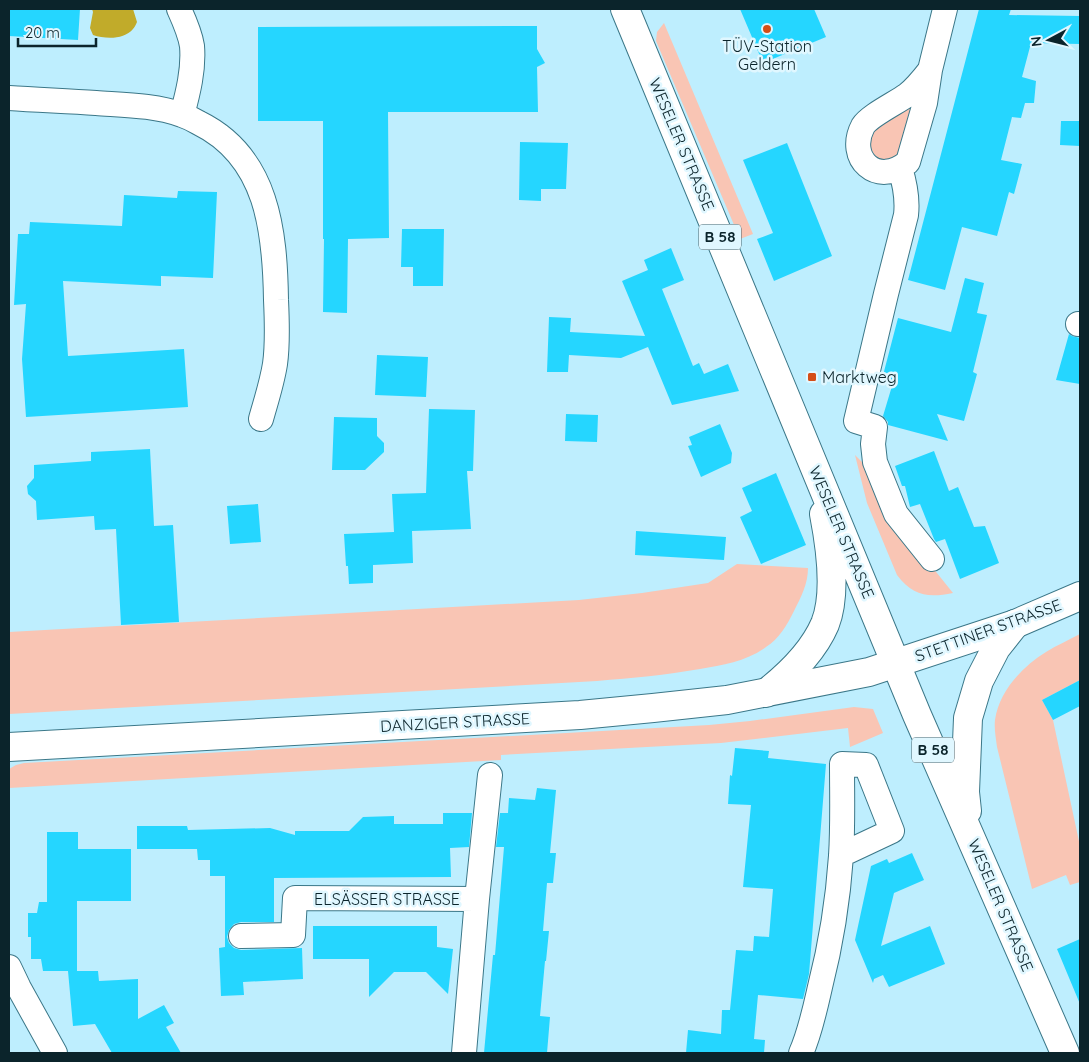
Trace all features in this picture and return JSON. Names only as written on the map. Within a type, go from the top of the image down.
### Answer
[{"type":"main road","name":"WESELER STRASSE","points":[[625,9],[896,664],[1065,1053]]},
{"type":"main road","points":[[766,693],[780,682],[807,653],[825,623],[830,607],[832,587],[828,543],[814,466]]},
{"type":"main road","name":"STETTINER STRASSE","points":[[896,664],[1015,624],[1080,596]]},
{"type":"main road","points":[[971,835],[965,792],[968,718],[979,681],[996,648],[1015,624]]},
{"type":"main road","name":"DANZIGER STRASSE","points":[[9,747],[580,714],[662,707],[727,700],[766,693],[869,672],[896,664]]},
{"type":"street","points":[[179,9],[192,45],[189,90],[182,115]]},
{"type":"street","points":[[930,70],[916,88],[864,124],[859,136],[858,146],[860,155],[869,168],[877,172],[893,172],[908,162],[925,103],[930,70],[945,9]]},
{"type":"street","points":[[9,98],[130,105],[182,115],[207,127],[228,142],[242,156],[255,178],[266,209],[271,226],[276,266],[277,334],[275,363],[261,419]]},
{"type":"street","points":[[900,168],[906,186],[908,203],[906,215],[856,422],[875,427],[873,444],[875,462],[896,514],[932,559]]},
{"type":"street","name":"ELSÄSSER STRASSE","points":[[464,1053],[490,774]]},
{"type":"street","points":[[801,1053],[815,1010],[828,957],[841,855]]},
{"type":"street","name":"ELSÄSSER STRASSE","points":[[241,936],[293,935],[295,898],[477,899]]},
{"type":"street","points":[[9,967],[55,1053]]},
{"type":"shaded area","points":[[92,9],[133,9],[137,22],[129,33],[120,37],[109,38],[93,35],[90,28]]},
{"type":"shaded area","points":[[664,23],[753,234],[740,239],[656,41],[657,32]]},
{"type":"shaded area","points":[[916,103],[901,155],[896,159],[881,161],[871,149],[870,140],[873,130]]},
{"type":"shaded area","points":[[855,455],[875,475],[892,517],[953,593],[922,594],[909,587],[897,575],[867,503]]},
{"type":"shaded area","points":[[737,564],[808,568],[807,580],[802,595],[791,616],[775,640],[751,656],[717,666],[662,675],[597,681],[9,714],[9,632],[579,600],[708,583]]},
{"type":"shaded area","points":[[1080,634],[1080,680],[1042,700],[1053,720],[1080,846],[1080,882],[1070,885],[1066,875],[1032,889],[997,747],[995,720],[997,709],[1001,699],[1020,672],[1046,652]]},
{"type":"shaded area","points":[[854,707],[873,709],[883,733],[850,747],[848,728],[721,743],[501,755],[501,760],[9,788],[9,769],[24,763],[709,725]]},
{"type":"building","points":[[9,9],[80,9],[78,40],[9,36]]},
{"type":"building","points":[[740,9],[814,9],[826,37],[763,63]]},
{"type":"building","points":[[979,9],[1011,9],[1009,15],[1080,16],[1080,44],[1031,43],[1022,77],[1036,81],[1034,103],[1025,103],[1021,118],[1012,117],[1001,160],[1022,164],[1014,194],[1009,192],[997,236],[962,227],[945,290],[908,280]]},
{"type":"building","points":[[537,26],[537,49],[545,63],[537,67],[538,112],[388,112],[389,238],[348,239],[347,313],[323,312],[323,121],[258,121],[258,27]]},
{"type":"building","points":[[1061,121],[1080,121],[1080,146],[1060,145]]},
{"type":"building","points":[[520,142],[568,143],[566,189],[541,189],[541,201],[519,200]]},
{"type":"building","points":[[787,143],[832,256],[774,281],[757,239],[773,233],[743,160]]},
{"type":"building","points":[[178,191],[217,192],[213,278],[161,276],[161,286],[63,281],[68,356],[184,349],[188,407],[26,417],[22,359],[26,304],[14,305],[18,234],[29,234],[30,222],[122,226],[124,195],[177,198]]},
{"type":"building","points":[[402,229],[444,229],[443,286],[413,286],[413,267],[401,267]]},
{"type":"building","points":[[671,248],[684,280],[662,289],[693,366],[699,363],[704,374],[728,364],[739,391],[672,405],[648,347],[621,358],[569,355],[568,372],[547,372],[549,317],[571,318],[570,332],[645,336],[622,281],[648,270],[644,260]]},
{"type":"building","points":[[965,278],[984,283],[977,313],[987,315],[973,372],[977,374],[964,421],[937,414],[948,441],[888,425],[883,416],[892,386],[881,383],[898,318],[951,332]]},
{"type":"building","points":[[1069,334],[1080,338],[1080,384],[1056,380]]},
{"type":"building","points":[[377,355],[428,357],[426,397],[375,395]]},
{"type":"building","points":[[429,409],[475,410],[473,471],[467,471],[471,529],[412,531],[413,563],[373,565],[373,583],[349,584],[344,534],[394,532],[392,494],[426,493]]},
{"type":"building","points":[[566,414],[598,415],[597,442],[565,441]]},
{"type":"building","points":[[334,417],[377,418],[377,436],[384,443],[384,452],[365,470],[332,470]]},
{"type":"building","points":[[720,424],[732,453],[731,463],[701,477],[688,446],[692,445],[689,437]]},
{"type":"building","points":[[150,449],[154,526],[173,525],[179,622],[121,625],[116,529],[95,530],[94,516],[37,520],[36,501],[28,494],[27,486],[34,478],[34,465],[91,461],[91,452]]},
{"type":"building","points":[[934,451],[949,491],[958,487],[974,527],[985,526],[999,563],[960,579],[945,539],[936,542],[920,504],[910,507],[905,486],[902,486],[895,466]]},
{"type":"building","points":[[776,473],[806,545],[761,564],[740,517],[752,511],[742,488]]},
{"type":"building","points":[[258,504],[261,542],[230,544],[227,506]]},
{"type":"building","points":[[636,531],[726,537],[724,560],[635,555]]},
{"type":"building","points":[[1080,680],[1080,706],[1053,720],[1042,700]]},
{"type":"building","points":[[735,748],[769,751],[768,758],[826,764],[809,974],[803,999],[758,995],[754,1039],[765,1040],[764,1053],[686,1053],[688,1030],[721,1034],[722,1010],[730,1010],[736,950],[753,951],[754,936],[769,937],[773,889],[743,887],[751,805],[728,804],[730,775],[732,776]]},
{"type":"building","points":[[537,788],[556,790],[550,853],[556,853],[553,883],[547,883],[543,931],[549,931],[540,1016],[550,1017],[547,1053],[484,1053],[504,847],[496,847],[500,813],[508,813],[509,798],[535,800]]},
{"type":"building","points":[[443,813],[472,813],[469,847],[450,848],[451,877],[274,878],[274,922],[241,922],[234,924],[229,930],[227,937],[229,943],[234,948],[241,950],[302,948],[303,979],[243,982],[244,995],[221,996],[219,948],[225,947],[225,876],[210,876],[210,860],[198,860],[197,849],[137,849],[137,826],[187,826],[188,830],[270,828],[295,835],[295,831],[349,831],[363,817],[394,816],[394,824],[443,824]]},
{"type":"building","points":[[47,832],[78,832],[78,849],[131,849],[131,901],[77,901],[77,971],[98,971],[99,981],[138,979],[138,1019],[164,1005],[174,1023],[166,1027],[181,1053],[112,1053],[95,1024],[73,1026],[68,971],[43,971],[41,959],[31,959],[31,937],[28,937],[28,913],[37,913],[39,902],[47,902]]},
{"type":"building","points":[[912,853],[924,880],[894,893],[881,946],[930,926],[945,964],[889,987],[883,975],[874,979],[873,983],[855,940],[871,866],[887,859],[889,863]]},
{"type":"building","points":[[313,926],[437,926],[437,947],[453,949],[448,994],[426,972],[394,972],[369,997],[369,959],[313,959]]},
{"type":"building","points":[[1080,939],[1080,1004],[1057,949]]},
{"type":"place","name":"TÜV-Station Geldern","points":[[767,29]]},
{"type":"place","name":"Marktweg","points":[[812,377]]}]
